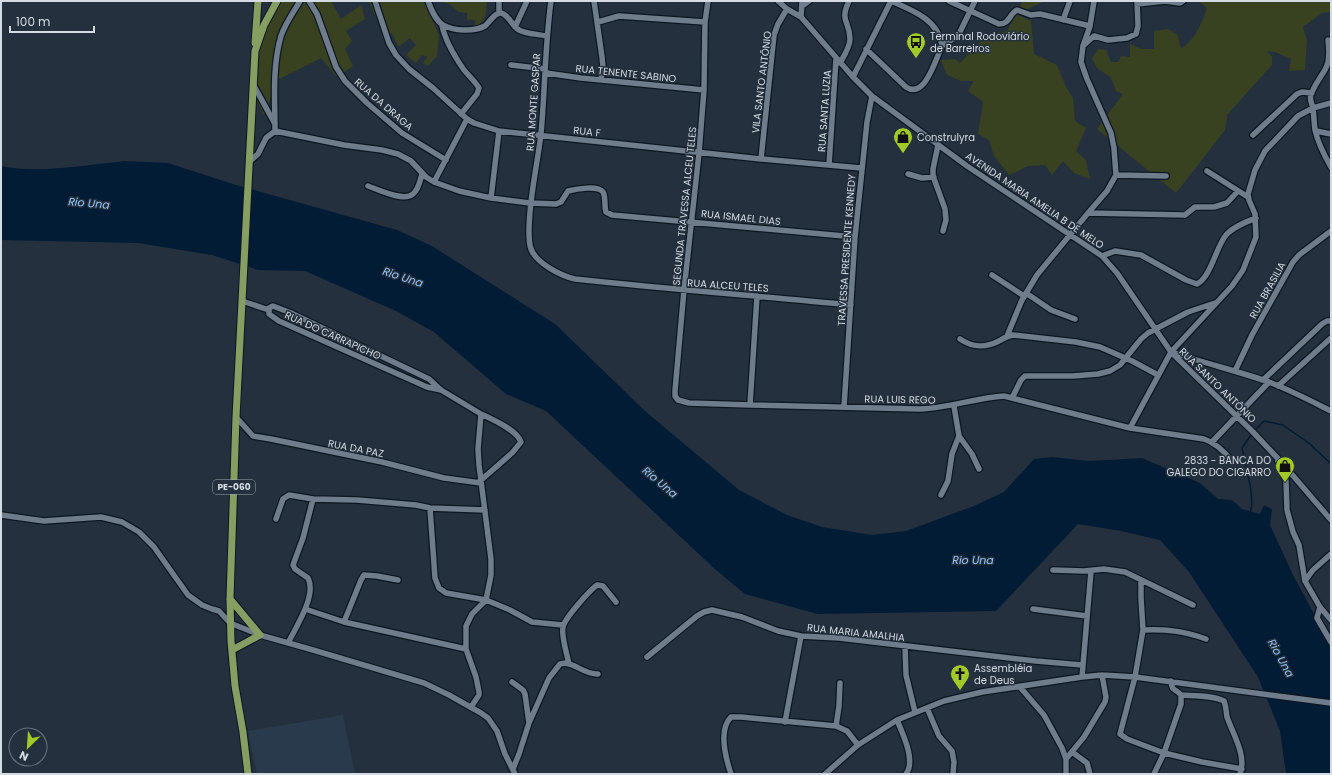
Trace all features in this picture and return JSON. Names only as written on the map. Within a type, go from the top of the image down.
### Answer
[{"type":"main road","name":"PE-060","points":[[248,774],[235,686],[230,623],[230,599],[242,284],[258,1]]},
{"type":"main road","points":[[255,51],[266,20],[277,1]]},
{"type":"main road","points":[[230,599],[260,636],[232,650]]},
{"type":"street","points":[[249,164],[258,154],[266,138],[275,128],[275,72],[278,51],[281,37],[300,1]]},
{"type":"street","name":"RUA DA DRAGA","points":[[309,1],[317,14],[336,67],[345,81],[367,103],[402,133],[446,160]]},
{"type":"street","name":"RUA F","points":[[375,1],[389,43],[396,55],[409,70],[433,88],[474,124],[499,131],[699,153],[861,168]]},
{"type":"street","points":[[428,1],[433,13],[442,25],[452,51],[464,70],[479,88],[477,94],[461,114]]},
{"type":"street","points":[[442,25],[460,30],[477,29],[486,25],[499,13],[499,1]]},
{"type":"street","points":[[515,26],[527,1]]},
{"type":"street","name":"RUA MONTE GASPAR","points":[[551,1],[546,36],[546,71],[541,135],[530,203],[529,223],[530,249],[538,259],[556,272]]},
{"type":"street","name":"RUA TENENTE SABINO","points":[[594,1],[603,67],[601,80]]},
{"type":"street","name":"SEGUNDA TRAVESSA ALCEU TELES","points":[[689,402],[678,400],[675,393],[684,290],[699,153],[704,90],[705,22],[708,1]]},
{"type":"street","name":"AVENIDA MARIA AMELIA B DE MELO","points":[[778,1],[787,9],[801,17],[838,61],[872,96],[938,145],[1102,256],[1117,273],[1156,329]]},
{"type":"street","points":[[801,17],[802,4],[809,1]]},
{"type":"street","points":[[838,61],[844,56],[850,40],[844,15],[849,1]]},
{"type":"street","points":[[853,77],[891,1],[919,14],[931,23],[938,33],[942,46]]},
{"type":"street","points":[[949,1],[1001,24],[1007,22],[1016,10],[1031,15],[1040,14],[1090,26]]},
{"type":"street","points":[[866,50],[906,87],[914,90],[920,88],[924,84],[942,46],[946,41],[954,39],[958,36],[975,1]]},
{"type":"street","points":[[1064,20],[1070,1]]},
{"type":"street","points":[[1007,336],[1025,295],[1049,260],[1107,191],[1116,175],[1114,148],[1111,133],[1081,62],[1083,46],[1090,26],[1094,1]]},
{"type":"street","points":[[1083,46],[1094,36],[1108,40],[1134,36],[1138,30],[1137,3],[1165,1],[1180,3],[1183,1]]},
{"type":"street","name":"VILA SANTO ANTÔNIO","points":[[761,159],[774,35],[778,24],[787,9]]},
{"type":"street","points":[[499,13],[504,14],[522,31],[546,36]]},
{"type":"street","points":[[598,22],[619,16],[705,22]]},
{"type":"street","points":[[1328,40],[1330,55],[1327,68],[1312,93],[1310,101],[1313,108],[1316,131],[1320,146],[1331,167]]},
{"type":"street","name":"RUA SANTA LUZIA","points":[[829,165],[838,61]]},
{"type":"street","name":"RUA TENENTE SABINO","points":[[511,65],[601,80],[704,90]]},
{"type":"street","points":[[253,84],[275,128],[344,145],[382,150],[398,154],[411,161],[422,174],[434,182],[459,191],[491,198],[530,203]]},
{"type":"street","points":[[1253,135],[1297,94],[1302,92],[1312,93]]},
{"type":"street","name":"TRAVESSA PRESIDENTE KENNEDY","points":[[844,406],[861,168],[872,96]]},
{"type":"street","points":[[1248,197],[1255,170],[1265,151],[1298,116],[1313,108],[1331,103]]},
{"type":"street","points":[[434,182],[467,119]]},
{"type":"street","points":[[491,198],[499,131]]},
{"type":"street","points":[[1316,131],[1331,134]]},
{"type":"street","points":[[938,145],[933,170],[945,209],[946,220],[944,231]]},
{"type":"street","points":[[1130,428],[1170,352],[1232,286],[1243,270],[1256,237],[1255,210],[1248,197],[1206,171]]},
{"type":"street","points":[[368,186],[398,196],[409,196],[416,190],[422,174]]},
{"type":"street","points":[[908,174],[922,178],[934,177]]},
{"type":"street","points":[[1116,175],[1166,176]]},
{"type":"street","name":"RUA ISMAEL DIAS","points":[[530,203],[558,203],[568,191],[593,188],[603,192],[605,209],[609,214],[855,237]]},
{"type":"street","points":[[1088,213],[1185,215],[1195,207],[1214,207],[1227,203],[1238,190]]},
{"type":"street","points":[[1102,256],[1115,251],[1141,255],[1186,280],[1197,284],[1204,277],[1228,233],[1245,222],[1256,218]]},
{"type":"street","name":"RUA BRASILIA","points":[[1235,371],[1252,335],[1293,262],[1299,255],[1331,232]]},
{"type":"street","name":"RUA ALCEU TELES","points":[[556,272],[575,278],[684,290],[851,305]]},
{"type":"street","points":[[992,274],[1051,310],[1075,319]]},
{"type":"street","points":[[750,405],[757,296]]},
{"type":"street","points":[[242,301],[269,310]]},
{"type":"street","points":[[1012,398],[1021,380],[1025,376],[1073,376],[1105,373],[1115,369],[1148,333],[1188,312],[1215,303]]},
{"type":"street","name":"RUA DO CARRAPICHO","points":[[273,306],[291,313],[429,380],[441,390],[427,387],[272,317],[269,314],[270,307],[273,306]]},
{"type":"street","points":[[1232,461],[1223,450],[1212,442],[1237,416],[1266,381],[1322,324],[1327,321],[1331,321]]},
{"type":"street","name":"RUA SANTO ANTÔNIO","points":[[1156,329],[1170,352],[1253,432],[1331,520]]},
{"type":"street","points":[[960,339],[966,343],[977,346],[992,344],[1007,336],[1021,336],[1076,342],[1100,347],[1126,358],[1158,375]]},
{"type":"street","points":[[1278,386],[1331,338]]},
{"type":"street","points":[[1170,352],[1266,381],[1331,411]]},
{"type":"street","points":[[441,390],[481,414],[510,429],[521,442],[512,453],[480,482]]},
{"type":"street","name":"RUA LUIS REGO","points":[[689,402],[750,405],[935,409],[1004,396],[1130,428],[1212,442]]},
{"type":"street","points":[[941,495],[948,481],[952,454],[958,436],[954,406]]},
{"type":"street","points":[[471,707],[479,695],[479,692],[476,677],[466,648],[466,626],[472,614],[486,600],[491,575],[485,510],[480,482],[478,449],[481,414]]},
{"type":"street","name":"RUA DA PAZ","points":[[236,417],[257,438],[271,439],[382,462],[444,478],[480,482]]},
{"type":"street","points":[[958,436],[972,454],[979,469]]},
{"type":"street","points":[[1275,456],[1286,481],[1286,510],[1299,545],[1305,581],[1320,607],[1331,620]]},
{"type":"street","points":[[276,519],[283,499],[292,495],[313,499],[357,500],[416,505],[430,508],[485,510]]},
{"type":"street","points":[[288,643],[305,609],[311,584],[308,578],[295,569],[294,565],[313,499]]},
{"type":"street","points":[[430,508],[435,578],[439,588],[442,591],[451,595],[486,600],[529,620],[542,624],[563,625]]},
{"type":"street","points":[[1,515],[44,521],[101,517],[122,522],[140,532],[154,547],[188,595],[202,605],[212,610],[219,611],[230,623],[260,636],[424,683],[471,707],[488,718],[497,730],[505,754],[514,772]]},
{"type":"street","points":[[1305,581],[1313,570],[1331,554]]},
{"type":"street","points":[[1053,570],[1078,572],[1104,569],[1125,572],[1132,574],[1141,580],[1193,605]]},
{"type":"street","points":[[1082,677],[1091,571]]},
{"type":"street","points":[[344,622],[360,580],[364,575],[398,580]]},
{"type":"street","points":[[1141,580],[1143,630],[1135,677],[1120,734],[1127,739],[1164,753],[1241,771],[1242,762]]},
{"type":"street","points":[[569,664],[563,630],[565,621],[597,585],[603,586],[616,602]]},
{"type":"street","points":[[1320,607],[1317,618],[1331,642]]},
{"type":"street","points":[[305,609],[344,622],[466,648]]},
{"type":"street","points":[[1033,609],[1087,616]]},
{"type":"street","name":"RUA MARIA AMALHIA","points":[[647,657],[697,616],[708,610],[736,615],[778,631],[801,636],[839,638],[1082,665]]},
{"type":"street","points":[[1143,630],[1182,631],[1206,639]]},
{"type":"street","points":[[785,722],[801,636]]},
{"type":"street","points":[[905,646],[906,676],[916,712]]},
{"type":"street","points":[[514,772],[528,723],[549,678],[560,664],[569,664],[588,674],[598,674]]},
{"type":"street","points":[[1066,759],[1084,737],[1105,702],[1106,697],[1102,675]]},
{"type":"street","points":[[825,774],[858,745],[897,720],[944,701],[964,696],[1082,677],[1102,675],[1135,677],[1331,703]]},
{"type":"street","points":[[1154,774],[1164,753],[1181,704],[1181,695],[1178,691],[1173,690],[1171,681]]},
{"type":"street","points":[[512,682],[523,690],[525,694],[528,723]]},
{"type":"street","points":[[836,726],[840,683]]},
{"type":"street","points":[[1020,687],[1044,715],[1062,748],[1066,759],[1066,774]]},
{"type":"street","points":[[1181,695],[1202,696],[1224,701],[1227,716],[1242,762],[1245,766],[1246,774]]},
{"type":"street","points":[[927,708],[939,736],[952,751],[954,762],[953,774]]},
{"type":"street","points":[[731,774],[724,747],[726,726],[729,718],[741,717],[836,726],[847,731],[858,745]]},
{"type":"street","points":[[897,720],[910,756],[910,766],[906,774]]},
{"type":"street","points":[[1072,752],[1087,763],[1090,774]]},
{"type":"shaded area","points":[[343,715],[355,774],[257,774],[248,731]]},
{"type":"green space","points":[[281,1],[331,1],[341,19],[361,5],[365,19],[346,31],[352,41],[345,49],[353,66],[337,77],[321,58],[273,82],[272,94],[264,116],[256,98],[258,54],[263,35],[273,12]]},
{"type":"green space","points":[[369,1],[424,1],[439,35],[437,56],[428,66],[423,63],[427,57],[422,55],[416,63],[406,55],[416,45],[410,38],[398,47],[393,35],[375,16]]},
{"type":"green space","points":[[440,1],[487,1],[483,21],[481,24],[473,28],[476,21],[471,19],[467,21],[467,13],[459,12],[449,4]]},
{"type":"green space","points":[[1023,1],[1045,1],[1016,14]]},
{"type":"green space","points":[[1199,1],[1331,1],[1331,12],[1322,13],[1303,27],[1307,40],[1305,70],[1289,71],[1291,59],[1275,52],[1267,51],[1272,57],[1272,65],[1227,115],[1225,130],[1176,193],[1097,129],[1123,94],[1116,91],[1111,78],[1097,68],[1092,58],[1098,49],[1106,50],[1111,62],[1118,62],[1121,56],[1130,57],[1130,44],[1141,49],[1154,49],[1154,31],[1168,29],[1178,35],[1181,49],[1194,36],[1205,14],[1207,8]]},
{"type":"green space","points":[[1016,14],[1031,21],[1034,54],[1057,65],[1066,87],[1073,98],[1075,121],[1086,128],[1076,151],[1086,160],[1090,179],[1074,173],[1063,161],[1052,175],[1045,165],[1028,166],[1009,175],[994,156],[989,140],[978,134],[983,102],[968,91],[974,81],[961,81],[947,75],[941,60],[955,59],[960,63],[984,38],[1007,31]]},
{"type":"water","name":"Rio Una","points":[[125,161],[168,163],[236,185],[397,230],[432,246],[555,324],[645,411],[739,490],[787,515],[822,527],[872,535],[906,531],[974,506],[1004,492],[1034,459],[1052,457],[1090,461],[1142,458],[1200,483],[1218,499],[1232,500],[1242,509],[1260,514],[1264,505],[1272,509],[1270,525],[1293,575],[1327,638],[1331,653],[1331,774],[1286,774],[1280,731],[1258,677],[1189,572],[1160,540],[1121,531],[1078,524],[996,611],[818,614],[745,594],[716,570],[546,411],[506,394],[434,332],[396,311],[305,271],[258,270],[212,255],[138,243],[1,240],[1,166],[46,169]]},
{"type":"waterway","points":[[1250,512],[1252,507],[1251,490],[1242,448],[1253,432],[1264,421],[1283,425],[1310,444],[1331,464]]},
{"type":"place","name":"Terminal Rodoviário de Barreiros","points":[[916,59]]},
{"type":"place","name":"Construlyra","points":[[903,154]]},
{"type":"place","name":"2833 - BANCA DO GALEGO DO CIGARRO","points":[[1285,483]]},
{"type":"place","name":"Assembléia de Deus","points":[[960,691]]}]
